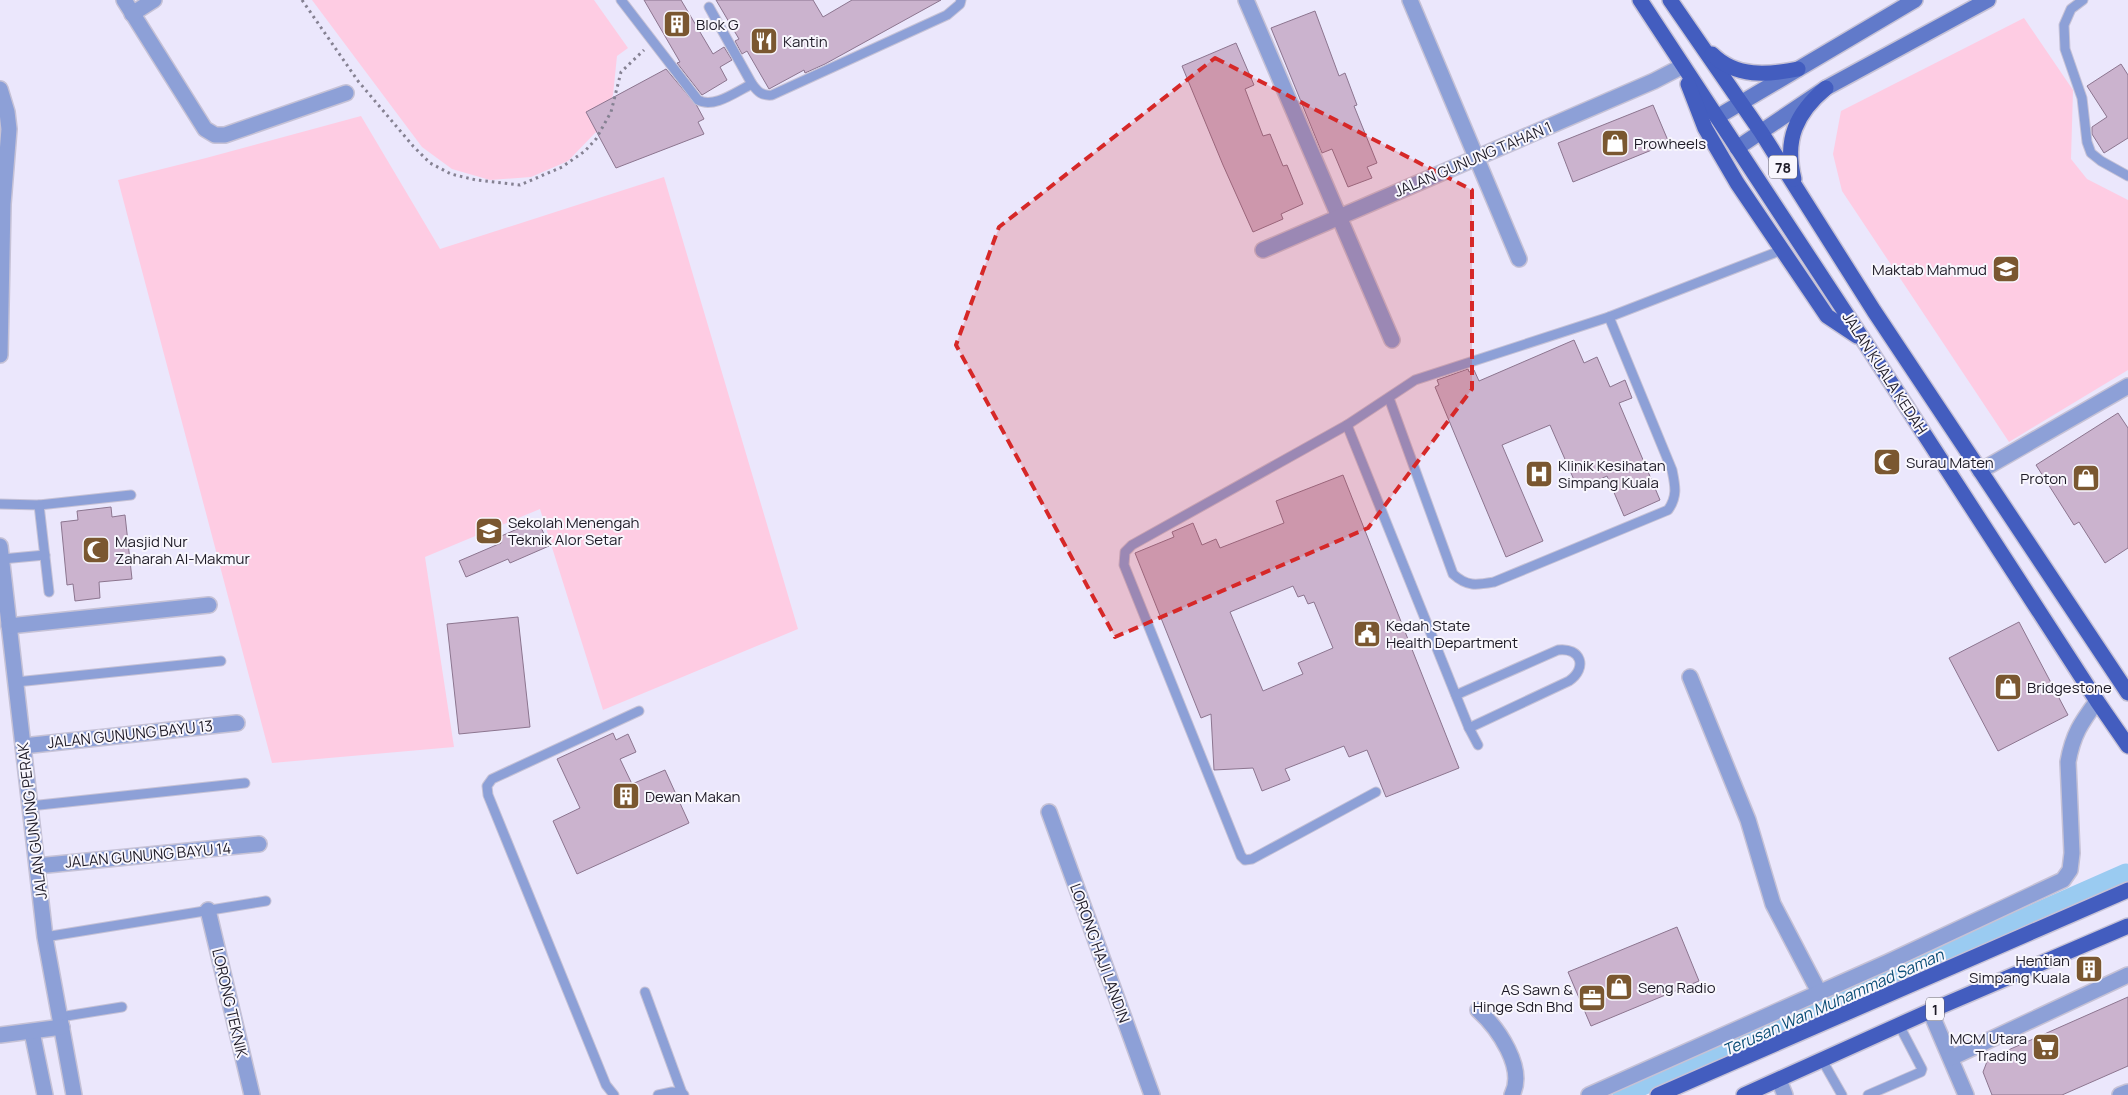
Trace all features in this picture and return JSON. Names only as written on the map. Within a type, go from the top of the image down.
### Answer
[{"type":"main road","name":"JALAN KUALA KEDAH","points":[[1640,0],[2128,746]]},
{"type":"main road","name":"JALAN KUALA KEDAH","points":[[1670,0],[1761,132],[1874,310],[2128,693]]},
{"type":"main road","points":[[1717,117],[1915,0]]},
{"type":"main road","points":[[1737,148],[1826,88],[1988,0]]},
{"type":"main road","points":[[1702,44],[1717,59],[1742,71],[1756,74],[1777,74],[1798,69]]},
{"type":"main road","points":[[1683,66],[1705,128],[1737,183],[1827,316],[1864,341]]},
{"type":"main road","points":[[1796,186],[1791,168],[1790,149],[1793,131],[1801,114],[1812,100],[1826,88]]},
{"type":"main road","name":"1","points":[[1658,1095],[2128,890]]},
{"type":"main road","name":"1","points":[[1744,1095],[1899,1024],[2128,926]]},
{"type":"street","points":[[124,0],[205,129],[215,136],[225,135],[346,92]]},
{"type":"street","points":[[132,14],[154,0]]},
{"type":"street","points":[[1246,0],[1392,340]]},
{"type":"street","points":[[1410,0],[1518,258]]},
{"type":"street","name":"JALAN GUNUNG TAHAN 1","points":[[1263,250],[1654,81],[1683,66]]},
{"type":"street","points":[[0,89],[7,112],[9,129],[2,205],[0,355]]},
{"type":"street","points":[[1980,471],[2128,386]]},
{"type":"street","name":"JALAN GUNUNG PERAK","points":[[1,552],[9,626],[10,673],[23,746],[45,937],[74,1095]]},
{"type":"street","points":[[9,626],[209,605]]},
{"type":"street","points":[[1690,677],[1748,820],[1773,904],[1819,992]]},
{"type":"street","points":[[1589,1095],[2063,880],[2070,870],[2072,853],[2068,762],[2070,748],[2079,726],[2097,701]]},
{"type":"street","name":"JALAN GUNUNG BAYU 13","points":[[23,746],[237,722]]},
{"type":"street","name":"LORONG HAJI LANDIN","points":[[1049,812],[1152,1095]]},
{"type":"street","name":"JALAN GUNUNG BAYU 14","points":[[37,866],[259,844]]},
{"type":"street","name":"LORONG TEKNIK","points":[[208,910],[252,1095]]},
{"type":"street","points":[[1951,1058],[2128,975]]},
{"type":"street","points":[[1478,1010],[1498,1030],[1513,1064],[1517,1082],[1512,1095]]},
{"type":"street","points":[[1930,1011],[1966,1095]]},
{"type":"street","points":[[1,1034],[32,1032],[61,1022]]},
{"type":"street","points":[[32,1032],[45,1095]]},
{"type":"street","points":[[1779,1080],[1785,1095]]},
{"type":"street","points":[[2120,1095],[2128,1092]]},
{"type":"lane","points":[[621,0],[698,100],[705,104],[714,102],[752,84]]},
{"type":"lane","points":[[709,7],[752,84],[758,92],[765,96],[772,95],[947,15],[960,4],[961,0]]},
{"type":"lane","points":[[2083,0],[2071,9],[2064,25],[2066,48],[2082,98],[2087,142],[2091,153],[2101,161],[2128,176]]},
{"type":"lane","points":[[1376,792],[1252,860],[1245,860],[1241,856],[1124,565],[1125,552],[1132,545],[1347,425],[1415,380],[1609,317],[1782,250]]},
{"type":"lane","points":[[1389,398],[1453,574],[1463,583],[1479,584],[1494,582],[1668,510],[1674,501],[1675,490],[1672,470],[1609,317]]},
{"type":"lane","points":[[1347,425],[1469,728],[1478,745]]},
{"type":"lane","points":[[0,504],[39,505],[131,495]]},
{"type":"lane","points":[[39,505],[50,592]]},
{"type":"lane","points":[[1,552],[45,555]]},
{"type":"lane","points":[[1456,695],[1558,650],[1567,649],[1574,652],[1579,660],[1580,668],[1576,676],[1569,681],[1469,728]]},
{"type":"lane","points":[[10,673],[221,661]]},
{"type":"lane","points":[[614,1095],[606,1085],[488,795],[487,786],[492,779],[639,711]]},
{"type":"lane","points":[[30,806],[245,783]]},
{"type":"lane","points":[[45,937],[266,901]]},
{"type":"lane","points":[[645,992],[684,1094]]},
{"type":"lane","points":[[61,1022],[122,1007]]},
{"type":"lane","points":[[1868,1095],[1921,1072],[1922,1069],[1899,1024]]},
{"type":"lane","points":[[1822,1060],[1842,1095]]},
{"type":"lane","points":[[658,1095],[672,1092],[684,1094]]},
{"type":"path","points":[[302,0],[358,81],[413,146],[430,163],[451,174],[498,183],[520,184],[540,178],[562,167],[585,150],[596,139],[611,112],[621,72],[643,54],[650,38]]},
{"type":"highlighted area","points":[[1215,58],[1472,190],[1472,389],[1368,528],[1115,637],[956,345],[999,227]]},
{"type":"shaded area","points":[[312,0],[594,0],[628,48],[617,56],[613,95],[596,132],[568,161],[531,177],[490,180],[452,169],[422,147]]},
{"type":"shaded area","name":"Maktab Mahmud","points":[[2024,18],[2073,90],[2071,159],[2087,179],[2128,200],[2128,370],[2009,442],[1842,191],[1833,154],[1841,111]]},
{"type":"shaded area","points":[[361,116],[440,249],[664,177],[798,629],[603,710],[540,509],[425,557],[454,747],[272,763],[118,180]]},
{"type":"building","name":"Blok G","points":[[644,0],[681,0],[713,54],[724,47],[732,60],[720,67],[727,80],[702,95],[677,63],[680,62]]},
{"type":"building","points":[[716,0],[813,0],[823,17],[852,0],[941,0],[825,64],[805,73],[804,70],[769,89],[747,51],[742,54],[735,41],[739,39]]},
{"type":"building","points":[[1315,11],[1339,76],[1345,73],[1357,105],[1354,106],[1377,163],[1367,167],[1372,178],[1348,187],[1332,149],[1322,153],[1271,28]]},
{"type":"building","points":[[1236,43],[1254,85],[1245,89],[1263,136],[1270,134],[1283,166],[1287,165],[1303,204],[1281,214],[1283,219],[1253,232],[1182,66]]},
{"type":"building","points":[[2121,64],[2128,75],[2128,138],[2104,153],[2092,134],[2092,127],[2107,117],[2087,86]]},
{"type":"building","points":[[666,69],[697,106],[704,119],[698,122],[704,134],[616,168],[586,112]]},
{"type":"building","points":[[1653,105],[1669,143],[1573,182],[1558,143]]},
{"type":"building","points":[[1574,340],[1584,363],[1597,357],[1610,387],[1625,380],[1632,398],[1619,403],[1660,500],[1624,516],[1607,476],[1578,489],[1550,425],[1502,445],[1543,541],[1506,557],[1435,387],[1439,385],[1437,380],[1468,369],[1469,372],[1474,370],[1479,381]]},
{"type":"building","name":"Proton","points":[[2118,413],[2128,428],[2128,548],[2105,563],[2079,522],[2074,525],[2036,465]]},
{"type":"building","name":"Kedah State Health Department","points":[[1343,475],[1459,768],[1386,797],[1367,750],[1349,757],[1344,746],[1285,769],[1290,780],[1262,791],[1253,768],[1214,770],[1211,714],[1201,718],[1135,553],[1174,537],[1172,532],[1193,523],[1202,545],[1216,539],[1220,548],[1284,523],[1276,501]],"holes":[[[1293,586],[1298,597],[1304,595],[1308,604],[1314,602],[1333,648],[1298,663],[1303,674],[1263,691],[1230,612]]]},
{"type":"building","name":"Masjid Nur Zaharah Al-Makmur","points":[[111,507],[112,517],[125,515],[132,579],[99,582],[100,598],[75,601],[73,584],[67,585],[61,522],[78,520],[77,511]]},
{"type":"building","points":[[538,520],[549,546],[510,563],[508,559],[466,577],[459,561],[501,543],[499,537]]},
{"type":"building","points":[[518,617],[530,727],[459,734],[447,624]]},
{"type":"building","name":"Bridgestone","points":[[2019,622],[2068,715],[1998,751],[1949,658]]},
{"type":"building","name":"Dewan Makan","points":[[613,733],[616,740],[628,734],[636,752],[620,759],[632,784],[665,770],[689,823],[577,874],[553,821],[580,808],[557,759]]},
{"type":"building","points":[[1677,927],[1699,981],[1591,1026],[1568,972]]},
{"type":"building","points":[[2128,997],[2128,1066],[2062,1095],[1992,1095],[1983,1072],[1988,1059]]},
{"type":"waterway","name":"Terusan Wan Muhammad Saman","points":[[1622,1095],[2126,873]]},
{"type":"place","name":"Blok G","points":[[677,24]]},
{"type":"place","name":"Kantin","points":[[764,41]]},
{"type":"place","name":"Prowheels","points":[[1615,143]]},
{"type":"place","name":"Maktab Mahmud","points":[[2006,269]]},
{"type":"place","name":"Surau Maten","points":[[1887,462]]},
{"type":"place","name":"Klinik Kesihatan Simpang Kuala","points":[[1539,474]]},
{"type":"place","name":"Proton","points":[[2086,478]]},
{"type":"place","name":"Sekolah Menengah Teknik Alor Setar","points":[[489,531]]},
{"type":"place","name":"Masjid Nur Zaharah Al-Makmur","points":[[96,550]]},
{"type":"place","name":"Kedah State Health Department","points":[[1367,634]]},
{"type":"place","name":"Bridgestone","points":[[2008,687]]},
{"type":"place","name":"Dewan Makan","points":[[626,796]]},
{"type":"place","name":"Hentian Simpang Kuala","points":[[2089,969]]},
{"type":"place","name":"Seng Radio","points":[[1619,987]]},
{"type":"place","name":"AS Sawn & Hinge Sdn Bhd","points":[[1592,998]]},
{"type":"place","name":"MCM Utara Trading","points":[[2046,1047]]}]
